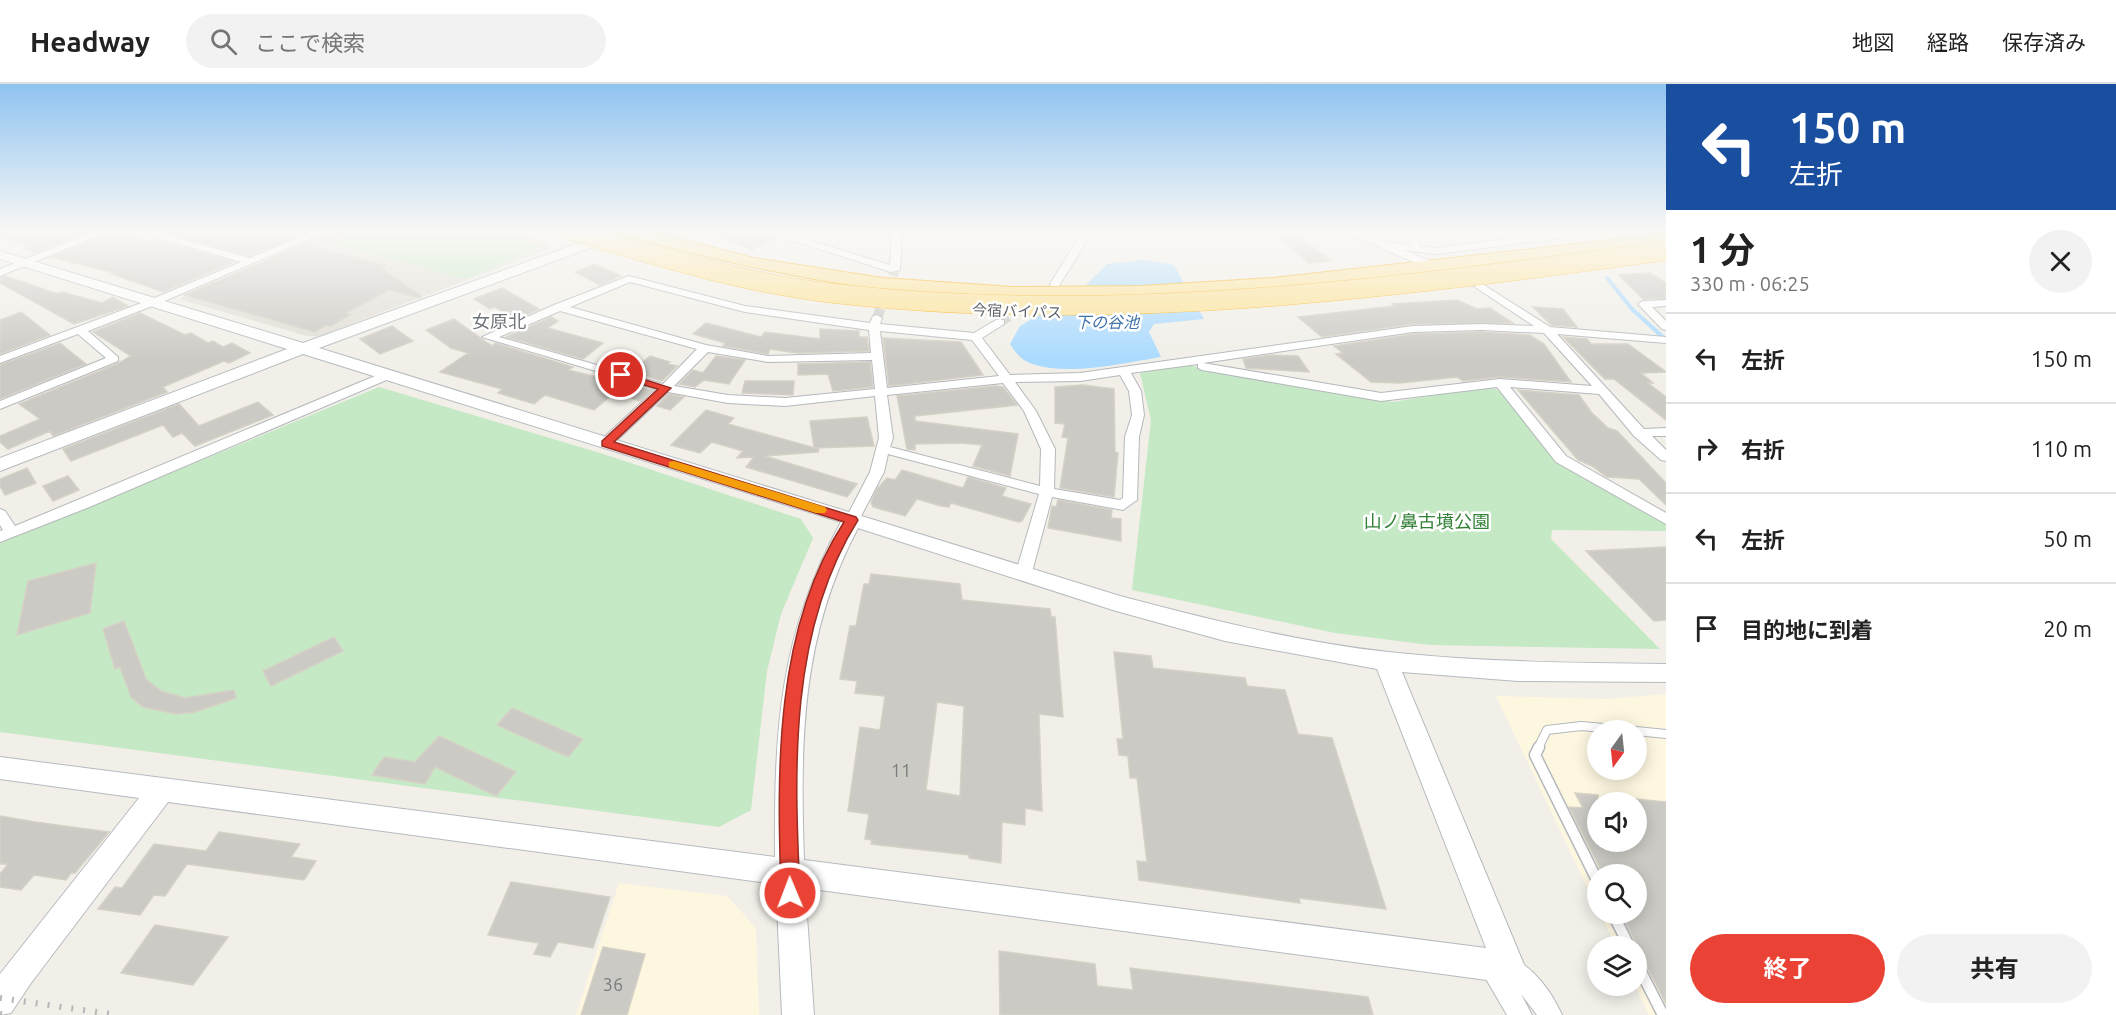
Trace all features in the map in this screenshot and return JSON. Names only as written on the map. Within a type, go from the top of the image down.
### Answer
[{"type":"highway","name":"今宿バイパス","points":[[701,273],[742,283],[912,306],[1041,313],[1209,309],[1315,302],[1546,273]]},
{"type":"highway","points":[[734,273],[820,290],[927,302],[1071,308],[1190,305],[1499,273]]},
{"type":"highway","points":[[776,273],[916,292],[1071,300],[1184,296],[1330,284],[1412,273]]},
{"type":"highway","name":"今宿バイパス","points":[[814,273],[872,282],[994,293],[1095,295],[1195,291],[1371,273]]},
{"type":"street","points":[[61,273],[1024,572],[1116,603],[1225,632],[1386,661],[1518,672],[1644,675],[1666,672]]},
{"type":"street","points":[[0,360],[156,302],[221,273]]},
{"type":"street","points":[[0,465],[501,273]]},
{"type":"street","points":[[1055,284],[1061,273]]},
{"type":"street","points":[[1452,273],[1476,283],[1547,330],[1640,433],[1666,457]]},
{"type":"street","points":[[1000,322],[976,337],[876,323],[745,309],[629,279],[488,337],[665,388],[728,399],[785,402],[1007,380],[1080,377],[1413,329],[1482,327],[1666,340]]},
{"type":"street","points":[[1666,303],[1643,304],[1666,327]]},
{"type":"street","points":[[558,308],[705,348],[768,359],[877,356]]},
{"type":"street","points":[[798,1015],[791,937],[787,806],[795,678],[815,598],[833,549],[852,520],[877,472],[886,438],[877,356],[876,323]]},
{"type":"street","points":[[0,405],[114,359],[80,330]]},
{"type":"street","points":[[976,337],[1030,411],[1048,449],[1047,492],[1024,572]]},
{"type":"street","points":[[606,444],[705,348]]},
{"type":"street","points":[[1179,364],[1381,397],[1500,383],[1603,392]]},
{"type":"street","points":[[883,449],[1047,492],[1123,505],[1130,500],[1132,437],[1138,415],[1135,391],[1124,371]]},
{"type":"street","points":[[0,514],[6,534],[387,375]]},
{"type":"street","points":[[1500,383],[1561,459],[1666,519]]},
{"type":"street","points":[[1640,433],[1666,432]]},
{"type":"street","points":[[1386,661],[1498,965],[1499,976],[1520,1015]]},
{"type":"street","points":[[0,768],[1498,965],[1537,993],[1550,1015]]},
{"type":"street","points":[[0,1002],[20,972],[162,789]]},
{"type":"lane","points":[[1587,727],[1547,730],[1535,755],[1589,864]]},
{"type":"lane","points":[[1647,732],[1666,734]]},
{"type":"lane","points":[[1647,984],[1663,1015]]},
{"type":"shaded area","points":[[238,273],[484,273],[319,336],[307,336],[179,299]]},
{"type":"shaded area","points":[[1666,694],[1666,1015],[1649,1015],[1640,996],[1647,996],[1647,936],[1611,936],[1605,924],[1647,924],[1647,864],[1587,864],[1587,887],[1496,696],[1607,699]]},
{"type":"shaded area","points":[[619,883],[727,896],[756,928],[759,1015],[576,1015]]},
{"type":"green space","points":[[445,273],[479,273],[466,279]]},
{"type":"green space","name":"山ノ鼻古墳公園","points":[[1186,365],[1393,402],[1488,386],[1500,391],[1559,463],[1666,523],[1666,531],[1552,530],[1551,539],[1660,649],[1430,645],[1335,633],[1132,590],[1151,420],[1140,373]]},
{"type":"green space","points":[[379,387],[600,453],[801,519],[813,538],[781,614],[767,671],[751,810],[719,827],[0,732],[0,543]]},
{"type":"water","name":"下の谷池","points":[[1098,273],[1179,273],[1204,319],[1154,324],[1149,332],[1161,357],[1096,368],[1061,369],[1030,363],[1018,355],[1010,344],[1020,326],[1084,287]]},
{"type":"building","points":[[114,273],[207,273],[163,292]]},
{"type":"building","points":[[235,273],[388,273],[421,296],[420,298],[389,290],[346,313],[350,315],[331,326],[326,325],[315,332],[185,295]]},
{"type":"building","points":[[578,273],[615,273],[621,276],[600,285]]},
{"type":"building","points":[[1651,273],[1666,283],[1666,298],[1643,299],[1619,275]]},
{"type":"building","points":[[5,276],[58,294],[62,292],[102,303],[113,297],[128,306],[74,324],[0,283],[0,278]]},
{"type":"building","points":[[502,288],[539,309],[515,320],[495,307],[490,309],[474,299]]},
{"type":"building","points":[[1457,300],[1477,309],[1490,308],[1513,323],[1413,324],[1322,337],[1298,317],[1394,306],[1392,304]]},
{"type":"building","points":[[1533,307],[1563,309],[1577,327],[1551,325]]},
{"type":"building","points":[[21,312],[50,335],[0,354],[0,320]]},
{"type":"building","points":[[140,313],[185,335],[191,333],[208,343],[213,341],[223,347],[232,343],[250,353],[229,363],[224,361],[163,387],[167,392],[53,436],[50,431],[8,449],[0,442],[0,436],[40,419],[19,404],[131,356],[93,332]]},
{"type":"building","points":[[551,317],[558,321],[548,328],[603,343],[583,359],[506,337]]},
{"type":"building","points":[[454,319],[492,346],[495,343],[573,367],[568,370],[652,390],[640,401],[614,393],[594,410],[545,395],[534,404],[498,393],[502,389],[440,372],[468,353],[451,348],[426,330]]},
{"type":"building","points":[[706,323],[761,337],[765,332],[820,339],[820,329],[859,331],[859,337],[867,337],[869,351],[797,353],[770,349],[768,354],[723,346],[725,343],[693,334]]},
{"type":"building","points":[[392,326],[413,341],[380,354],[360,339]]},
{"type":"building","points":[[1482,332],[1530,335],[1544,344],[1571,382],[1500,377],[1463,381],[1457,377],[1400,383],[1371,382],[1336,354],[1343,353],[1334,346],[1413,334]]},
{"type":"building","points":[[1563,337],[1587,339],[1591,344],[1628,344],[1666,372],[1641,373],[1653,383],[1648,383],[1666,397],[1666,420],[1614,379],[1605,379]]},
{"type":"building","points":[[883,338],[961,342],[983,375],[889,386]]},
{"type":"building","points":[[60,343],[86,364],[0,399],[0,365]]},
{"type":"building","points":[[1271,355],[1298,356],[1309,372],[1246,368],[1243,359]]},
{"type":"building","points":[[650,356],[677,366],[662,381],[631,372]]},
{"type":"building","points":[[716,356],[745,360],[729,384],[704,380],[695,387],[679,384],[693,370],[703,373]]},
{"type":"building","points":[[870,362],[873,387],[833,391],[828,374],[798,375],[798,364]]},
{"type":"building","points":[[745,381],[794,381],[793,395],[742,393]]},
{"type":"building","points":[[1083,385],[1114,389],[1115,452],[1118,453],[1114,497],[1060,488],[1068,438],[1062,437],[1065,424],[1055,423],[1055,387]]},
{"type":"building","points":[[1003,387],[1017,405],[915,416],[915,421],[1018,434],[1010,476],[973,466],[982,445],[915,444],[915,450],[907,449],[897,396]]},
{"type":"building","points":[[1518,390],[1579,395],[1592,413],[1608,428],[1617,431],[1666,483],[1666,505],[1639,479],[1607,477],[1592,466],[1578,460]]},
{"type":"building","points":[[669,394],[684,397],[670,410],[657,406]]},
{"type":"building","points":[[258,402],[273,415],[195,446],[182,433],[173,437],[163,425],[71,461],[63,449],[179,404],[199,426]]},
{"type":"building","points":[[706,410],[734,418],[728,424],[819,449],[818,452],[765,456],[857,484],[847,497],[746,467],[754,457],[737,458],[743,451],[712,442],[700,453],[671,445]]},
{"type":"building","points":[[867,417],[874,446],[814,448],[810,421]]},
{"type":"building","points":[[27,468],[36,483],[5,495],[0,486],[0,479]]},
{"type":"building","points":[[902,470],[963,488],[968,477],[1006,488],[1002,496],[1031,504],[1022,521],[1018,522],[951,503],[949,507],[917,499],[905,516],[873,507],[871,502],[877,489],[887,478],[895,480]]},
{"type":"building","points":[[68,476],[79,490],[53,501],[43,486]]},
{"type":"building","points":[[1058,500],[1112,510],[1111,518],[1121,519],[1121,541],[1048,528],[1052,506],[1056,507]]},
{"type":"building","points":[[1666,547],[1666,620],[1654,621],[1586,551]]},
{"type":"building","points":[[96,563],[90,613],[17,635],[28,581]]},
{"type":"building","points":[[871,574],[960,584],[962,600],[1050,609],[1051,617],[1055,617],[1063,717],[1039,714],[1042,811],[1025,808],[1025,825],[1002,822],[1001,863],[969,858],[969,855],[871,844],[872,840],[865,839],[869,814],[848,811],[860,727],[880,730],[885,696],[855,693],[857,681],[840,679],[850,626],[856,626],[864,584],[869,584]],"holes":[[[937,702],[964,706],[960,796],[926,790]]]},
{"type":"building","points":[[124,621],[146,679],[161,691],[185,698],[234,690],[236,698],[195,712],[176,714],[143,707],[131,697],[120,667],[115,669],[103,629]]},
{"type":"building","points":[[334,637],[343,651],[271,686],[263,671]]},
{"type":"building","points":[[1114,652],[1151,656],[1153,668],[1245,678],[1247,686],[1285,690],[1298,734],[1332,738],[1386,909],[1299,898],[1300,903],[1139,880],[1137,861],[1147,862],[1137,778],[1130,778],[1128,756],[1119,755],[1117,739],[1123,739]]},
{"type":"building","points":[[512,708],[583,739],[568,757],[497,725]]},
{"type":"building","points":[[439,736],[516,772],[496,796],[435,767],[425,784],[372,775],[384,757],[415,762]]},
{"type":"building","points":[[1575,793],[1587,794],[1587,842],[1569,807],[1583,808]]},
{"type":"building","points":[[1647,800],[1666,802],[1666,1004],[1647,967],[1647,936],[1632,936],[1626,924],[1647,924],[1647,864],[1598,864],[1592,852],[1647,852]]},
{"type":"building","points":[[0,816],[109,832],[75,873],[71,873],[66,880],[34,875],[21,890],[0,887],[0,874],[8,864],[0,864]]},
{"type":"building","points":[[219,832],[300,844],[291,857],[316,861],[304,880],[187,864],[165,896],[154,895],[140,915],[98,909],[115,887],[122,888],[154,844],[206,851]]},
{"type":"building","points":[[511,882],[610,897],[593,948],[558,942],[550,957],[534,954],[539,943],[488,935]]},
{"type":"building","points":[[155,925],[228,937],[193,985],[121,973]]},
{"type":"building","points":[[603,947],[645,954],[627,1015],[581,1015]]},
{"type":"building","points":[[999,951],[1095,964],[1097,986],[1133,990],[1130,968],[1368,997],[1373,1015],[1000,1015]]},
{"type":"waterway","points":[[1607,278],[1632,309],[1666,340]]},
{"type":"tunnel","points":[[877,318],[894,273]]},
{"type":"tunnel","points":[[1000,322],[1028,303]]},
{"type":"railway","points":[[0,998],[117,1015]]},
{"type":"railway","points":[[0,1014],[7,1015]]},
{"type":"slow traffic","points":[[674,465],[821,510]]},
{"type":"district","name":"女原北","points":[[499,321]]},
{"type":"route","points":[[621,375],[665,388],[606,444],[852,520],[833,549],[815,598],[795,678],[790,720],[787,806],[790,893]]}]
